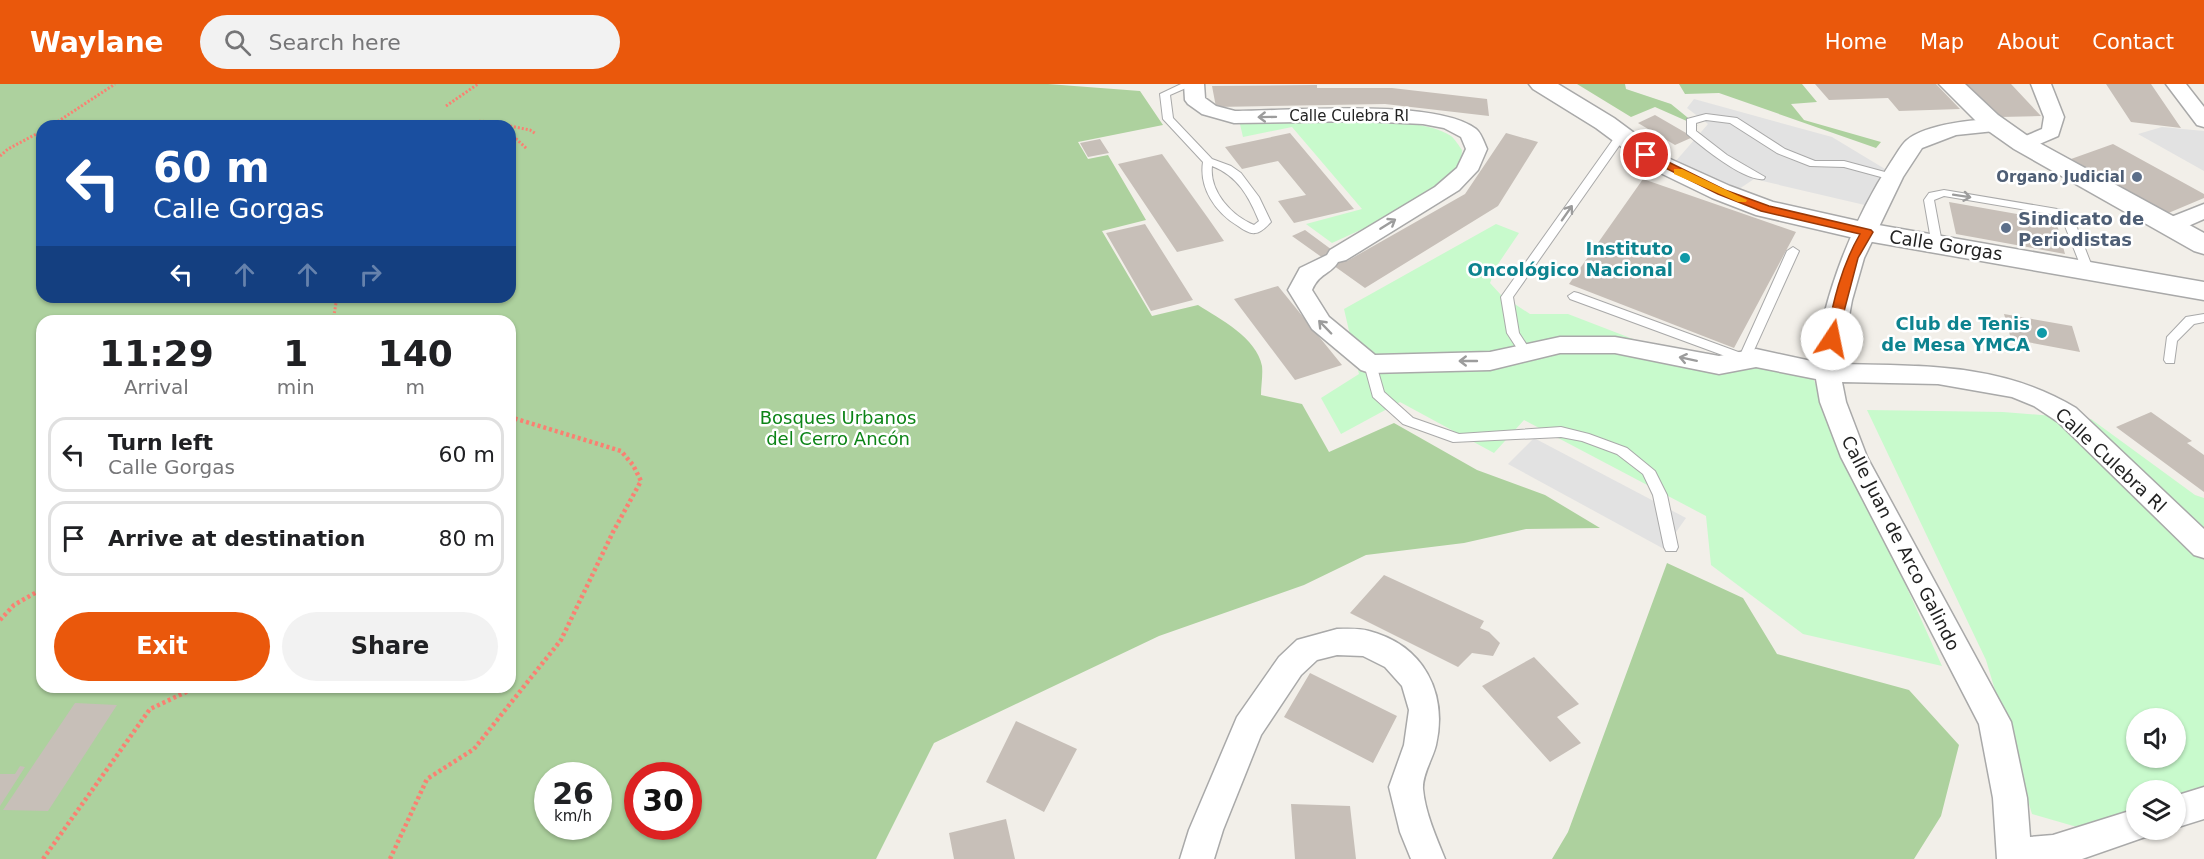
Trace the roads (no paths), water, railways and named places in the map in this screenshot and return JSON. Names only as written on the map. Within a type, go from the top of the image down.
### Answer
[{"type":"street","name":"Calle Culebra Rl","points":[[1192,84],[1195,100],[1209,110],[1234,117],[1406,114],[1447,122],[1463,130],[1474,140],[1474,156],[1468,169],[1446,192],[1308,273],[1300,290],[1306,305],[1324,328],[1370,364],[1490,361],[1560,345],[1615,345],[1719,365],[1744,358],[1756,358],[1828,373],[1938,375],[2018,389],[2043,400],[2067,415],[2204,547]]},
{"type":"street","name":"Calle Gorgas","points":[[1541,84],[1580,107],[1659,163],[1757,206],[1867,232],[2204,291]]},
{"type":"street","points":[[1951,84],[1997,126],[2023,144],[2204,245]]},
{"type":"street","points":[[2023,144],[2051,132],[2054,117],[2041,84]]},
{"type":"street","points":[[2176,84],[2204,121]]},
{"type":"street","name":"Calle Juan de Arco Galindo","points":[[1997,126],[1955,129],[1930,136],[1914,144],[1892,177],[1853,258],[1840,300],[1828,359],[1828,373],[1833,402],[1854,457],[1935,614],[1995,722],[2010,798],[2014,857]]},
{"type":"street","points":[[2169,226],[2204,211]]},
{"type":"street","points":[[1197,859],[1206,830],[1248,727],[1290,666],[1308,649],[1337,642],[1367,643],[1396,658],[1414,679],[1425,710],[1420,745],[1406,787],[1417,832],[1428,859]]},
{"type":"street","points":[[2186,808],[2204,802]]},
{"type":"street","points":[[2014,857],[2053,852],[2126,828]]},
{"type":"lane","points":[[1192,84],[1165,94],[1168,119],[1208,161],[1227,168],[1237,175],[1254,197],[1265,222],[1255,230],[1242,225],[1221,205],[1208,184],[1205,171],[1208,161]]},
{"type":"lane","points":[[1760,177],[1736,166],[1712,150],[1690,132],[1691,121],[1706,117],[1733,120],[1781,151],[1814,164],[1844,164],[1892,177]]},
{"type":"lane","points":[[1526,353],[1513,333],[1507,297],[1621,136]]},
{"type":"lane","points":[[1936,243],[1929,200],[1933,195],[1944,193],[2059,212],[2068,220],[2086,269]]},
{"type":"lane","points":[[1574,296],[1744,358],[1793,250]]},
{"type":"lane","points":[[2170,360],[2171,340],[2190,320],[2204,318]]},
{"type":"lane","points":[[1370,364],[1378,393],[1408,421],[1458,439],[1561,432],[1584,437],[1622,451],[1648,471],[1660,495],[1671,547]]},
{"type":"place","name":"Organo Judicial","points":[[2137,177]]},
{"type":"place","name":"Sindicato de Periodistas","points":[[2006,228]]},
{"type":"place","name":"Instituto Oncológico Nacional","points":[[1685,258]]},
{"type":"place","name":"Club de Tenis de Mesa YMCA","points":[[2042,333]]},
{"type":"park label","name":"Bosques Urbanos del Cerro Ancón","points":[[838,427]]}]
